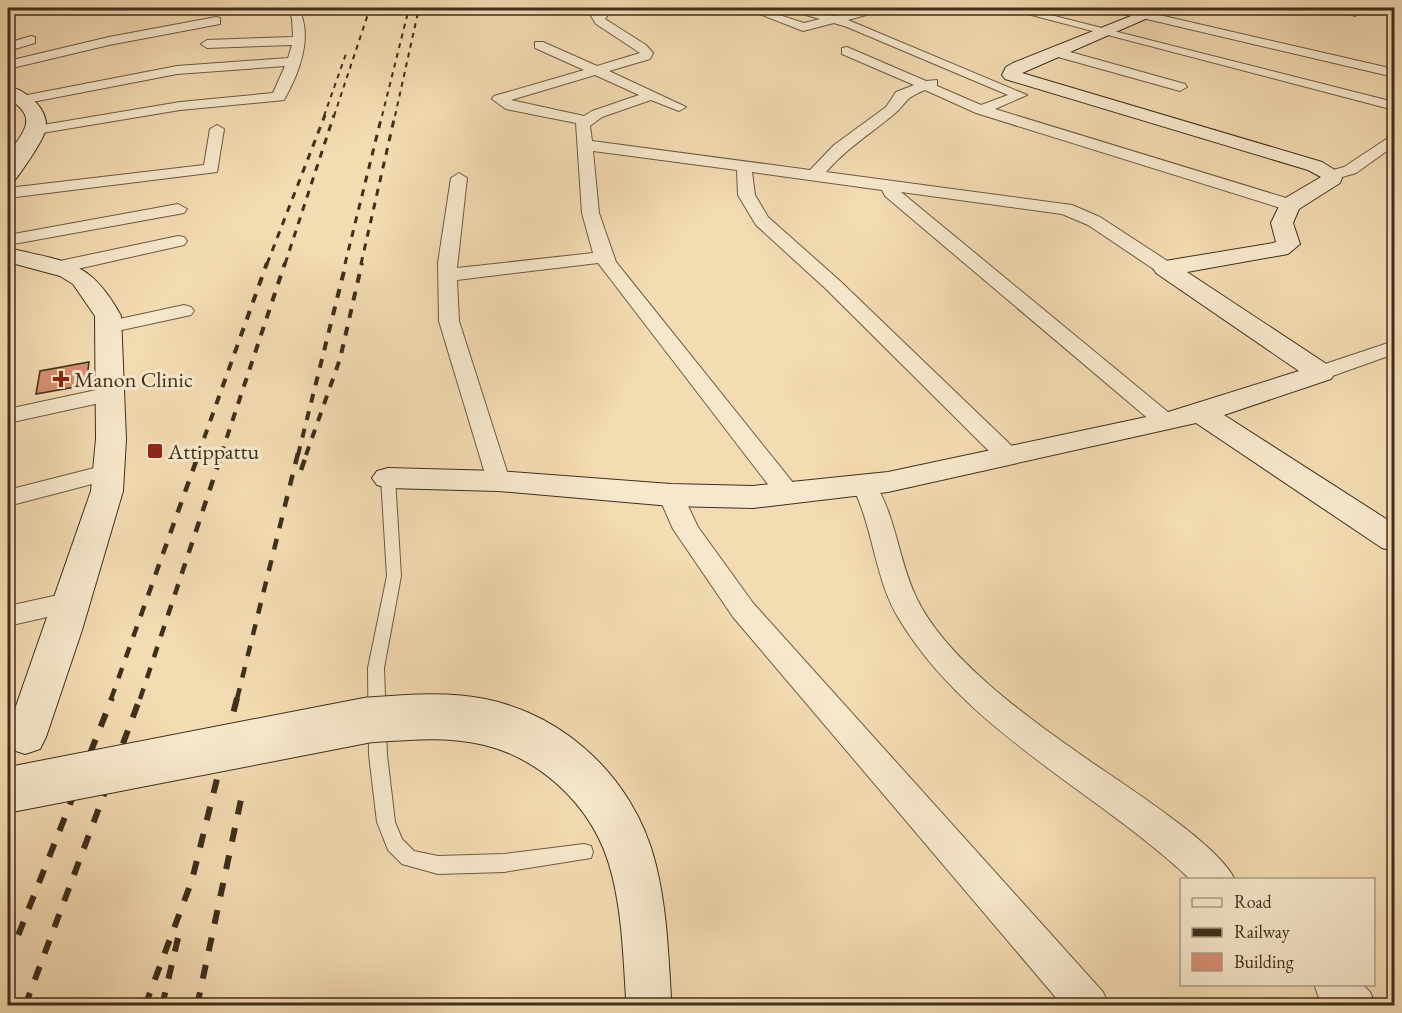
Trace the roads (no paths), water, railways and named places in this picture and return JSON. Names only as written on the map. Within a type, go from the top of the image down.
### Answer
[{"type":"street","points":[[36,130],[180,106],[279,97],[299,41],[301,26],[293,8]]},
{"type":"street","points":[[585,121],[511,106],[499,99],[637,59],[647,53],[600,21],[597,16],[608,8]]},
{"type":"street","points":[[792,8],[838,20],[1020,95],[981,110]]},
{"type":"street","points":[[1011,8],[1395,106]]},
{"type":"street","points":[[1117,8],[1395,73]]},
{"type":"street","points":[[1013,77],[1012,71],[1019,67],[1145,15],[1170,8]]},
{"type":"street","points":[[1341,8],[1355,12]]},
{"type":"street","points":[[758,11],[803,27],[873,10]]},
{"type":"street","points":[[8,65],[216,21]]},
{"type":"street","points":[[8,47],[31,40]]},
{"type":"street","points":[[207,44],[299,41]]},
{"type":"street","points":[[539,45],[679,107]]},
{"type":"street","points":[[847,51],[981,110],[1290,205]]},
{"type":"street","points":[[1056,52],[1180,87]]},
{"type":"street","points":[[15,95],[177,70],[292,62]]},
{"type":"street","points":[[815,175],[839,148],[891,110],[902,94],[923,85],[974,77],[1013,77],[1315,166],[1332,175],[1350,170],[1393,143]]},
{"type":"street","points":[[10,168],[36,130],[36,115],[15,95]]},
{"type":"street","points":[[652,95],[597,114],[582,125],[592,228],[603,257],[789,494]]},
{"type":"street","points":[[8,193],[212,169],[217,129]]},
{"type":"street","points":[[585,145],[1066,209],[1094,221],[1321,373]]},
{"type":"street","points":[[746,166],[743,184],[753,211],[762,221],[833,285],[1007,455]]},
{"type":"street","points":[[1165,268],[1280,249],[1288,244],[1282,222],[1290,205],[1333,179],[1332,175]]},
{"type":"street","points":[[459,178],[447,275],[449,321],[498,481]]},
{"type":"street","points":[[889,184],[891,192],[978,267],[1166,422]]},
{"type":"street","points":[[9,251],[178,209]]},
{"type":"street","points":[[55,268],[178,241]]},
{"type":"street","points":[[9,251],[82,279],[91,288],[108,316],[110,471],[100,518],[72,602],[16,738],[8,791],[342,724],[398,716],[443,715],[517,730],[549,747],[573,767],[597,792],[617,821],[632,857],[640,888],[649,1005]]},
{"type":"street","points":[[447,275],[603,257]]},
{"type":"street","points":[[108,327],[184,311]]},
{"type":"street","points":[[388,478],[498,481],[671,495],[753,497],[864,486],[1201,413],[1395,347]]},
{"type":"street","points":[[8,416],[110,394]]},
{"type":"street","points":[[1201,413],[1395,540]]},
{"type":"street","points":[[8,498],[110,471]]},
{"type":"street","points":[[864,486],[882,521],[895,585],[910,613],[979,693],[1017,726],[1170,838],[1216,878]]},
{"type":"street","points":[[671,495],[686,529],[743,610],[1089,1005]]},
{"type":"street","points":[[8,616],[72,602]]},
{"type":"street","points":[[1335,986],[1356,1005]]},
{"type":"lane","points":[[388,478],[394,576],[376,668],[378,755],[386,822],[395,844],[409,858],[438,865],[504,863],[584,852]]},
{"type":"railway","points":[[334,116],[370,8]]},
{"type":"railway","points":[[382,116],[409,8]]},
{"type":"railway","points":[[395,116],[419,8]]},
{"type":"railway","points":[[324,116],[347,51]]},
{"type":"railway","points":[[267,264],[325,115]]},
{"type":"railway","points":[[285,264],[334,115]]},
{"type":"railway","points":[[345,264],[382,115]]},
{"type":"railway","points":[[361,264],[395,115]]},
{"type":"railway","points":[[198,455],[267,263]]},
{"type":"railway","points":[[221,455],[285,263]]},
{"type":"railway","points":[[298,455],[346,263]]},
{"type":"railway","points":[[306,455],[340,359],[362,263]]},
{"type":"railway","points":[[111,699],[199,453]]},
{"type":"railway","points":[[140,699],[222,453]]},
{"type":"railway","points":[[237,699],[298,453]]},
{"type":"railway","points":[[301,470],[307,453]]},
{"type":"railway","points":[[8,961],[112,698]]},
{"type":"railway","points":[[25,1006],[140,698]]},
{"type":"railway","points":[[145,1006],[192,880],[237,698]]},
{"type":"railway","points":[[197,1006],[243,790]]},
{"type":"railway","points":[[162,1006],[178,938]]},
{"type":"place","name":"Manon Clinic","points":[[61,379]]},
{"type":"place","name":"Attippattu","points":[[155,451]]}]
